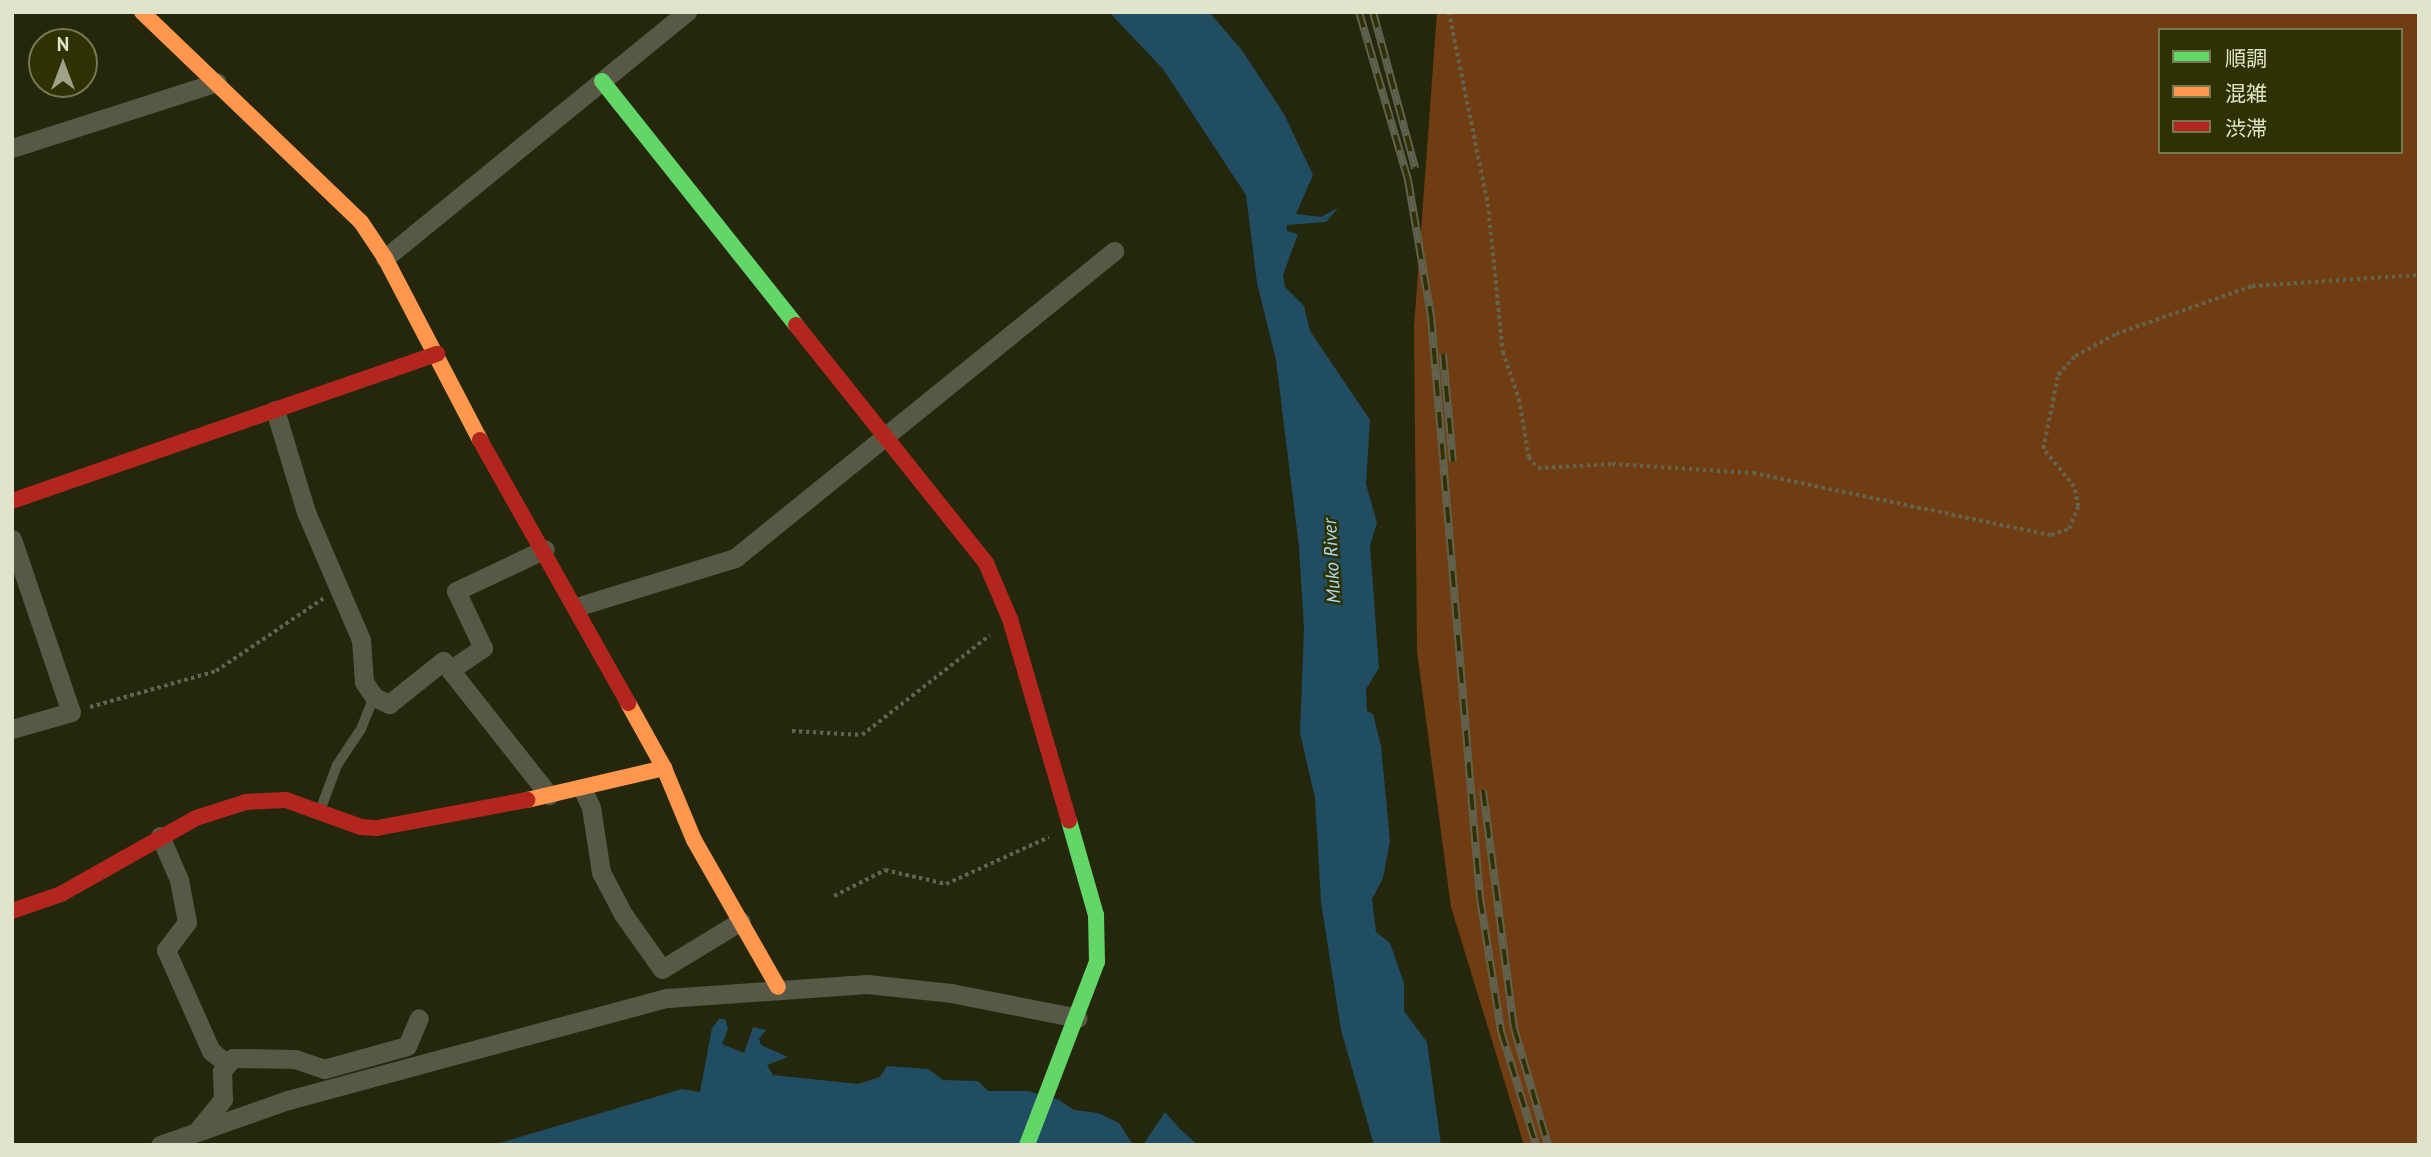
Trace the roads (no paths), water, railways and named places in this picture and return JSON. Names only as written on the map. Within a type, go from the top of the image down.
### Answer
[{"type":"street","points":[[142,12],[361,222],[386,258],[492,463],[545,549],[664,768],[694,840],[778,988]]},
{"type":"street","points":[[386,258],[687,12]]},
{"type":"street","points":[[602,81],[986,563],[1010,619],[1096,915],[1097,962],[1027,1145]]},
{"type":"street","points":[[12,148],[217,82]]},
{"type":"street","points":[[576,607],[735,558],[887,438],[1114,251]]},
{"type":"street","points":[[12,501],[437,354]]},
{"type":"street","points":[[275,410],[306,512],[361,640],[364,682],[374,697],[389,704],[443,661],[549,795]]},
{"type":"street","points":[[12,539],[71,712],[12,729]]},
{"type":"street","points":[[450,670],[483,648],[456,591],[545,549]]},
{"type":"street","points":[[12,911],[61,894],[196,818],[246,802],[286,800],[321,809],[361,827],[377,828],[549,795],[664,768]]},
{"type":"street","points":[[582,788],[591,807],[601,872],[623,914],[662,969],[741,921]]},
{"type":"street","points":[[160,836],[179,880],[187,922],[166,950],[211,1051],[226,1063]]},
{"type":"street","points":[[160,1145],[300,1096],[667,998],[778,988],[891,986],[951,993],[1074,1026]]},
{"type":"street","points":[[198,1131],[223,1099],[226,1063],[233,1058],[295,1059],[324,1069],[407,1046],[419,1018]]},
{"type":"lane","points":[[321,809],[337,765],[361,729],[374,697]]},
{"type":"water","name":"Muko River","points":[[1109,12],[1209,12],[1241,49],[1284,114],[1313,175],[1296,214],[1321,217],[1338,208],[1326,222],[1287,225],[1287,231],[1298,234],[1283,275],[1285,287],[1304,306],[1310,331],[1370,420],[1366,484],[1377,523],[1370,545],[1379,668],[1366,689],[1367,711],[1373,714],[1381,746],[1390,841],[1383,878],[1372,899],[1376,932],[1390,943],[1404,983],[1404,1011],[1427,1042],[1441,1145],[1374,1145],[1341,1030],[1321,902],[1315,798],[1300,733],[1304,628],[1299,547],[1276,360],[1257,283],[1246,195],[1163,69]]},
{"type":"water","points":[[719,1019],[725,1019],[728,1029],[722,1044],[744,1053],[753,1027],[766,1030],[759,1039],[761,1045],[788,1057],[767,1065],[773,1075],[858,1084],[880,1077],[887,1066],[928,1069],[943,1080],[978,1081],[988,1091],[1028,1091],[1059,1100],[1074,1110],[1098,1113],[1119,1123],[1133,1145],[493,1145],[682,1089],[700,1092],[712,1028]]},
{"type":"water","points":[[1165,1112],[1181,1130],[1198,1145],[1143,1145]]},
{"type":"railway","points":[[1359,12],[1408,180],[1431,316],[1480,898],[1501,1031],[1536,1145]]},
{"type":"railway","points":[[1373,12],[1415,168]]},
{"type":"railway","points":[[1443,354],[1453,462]]},
{"type":"railway","points":[[1483,790],[1514,1028],[1548,1145]]}]
